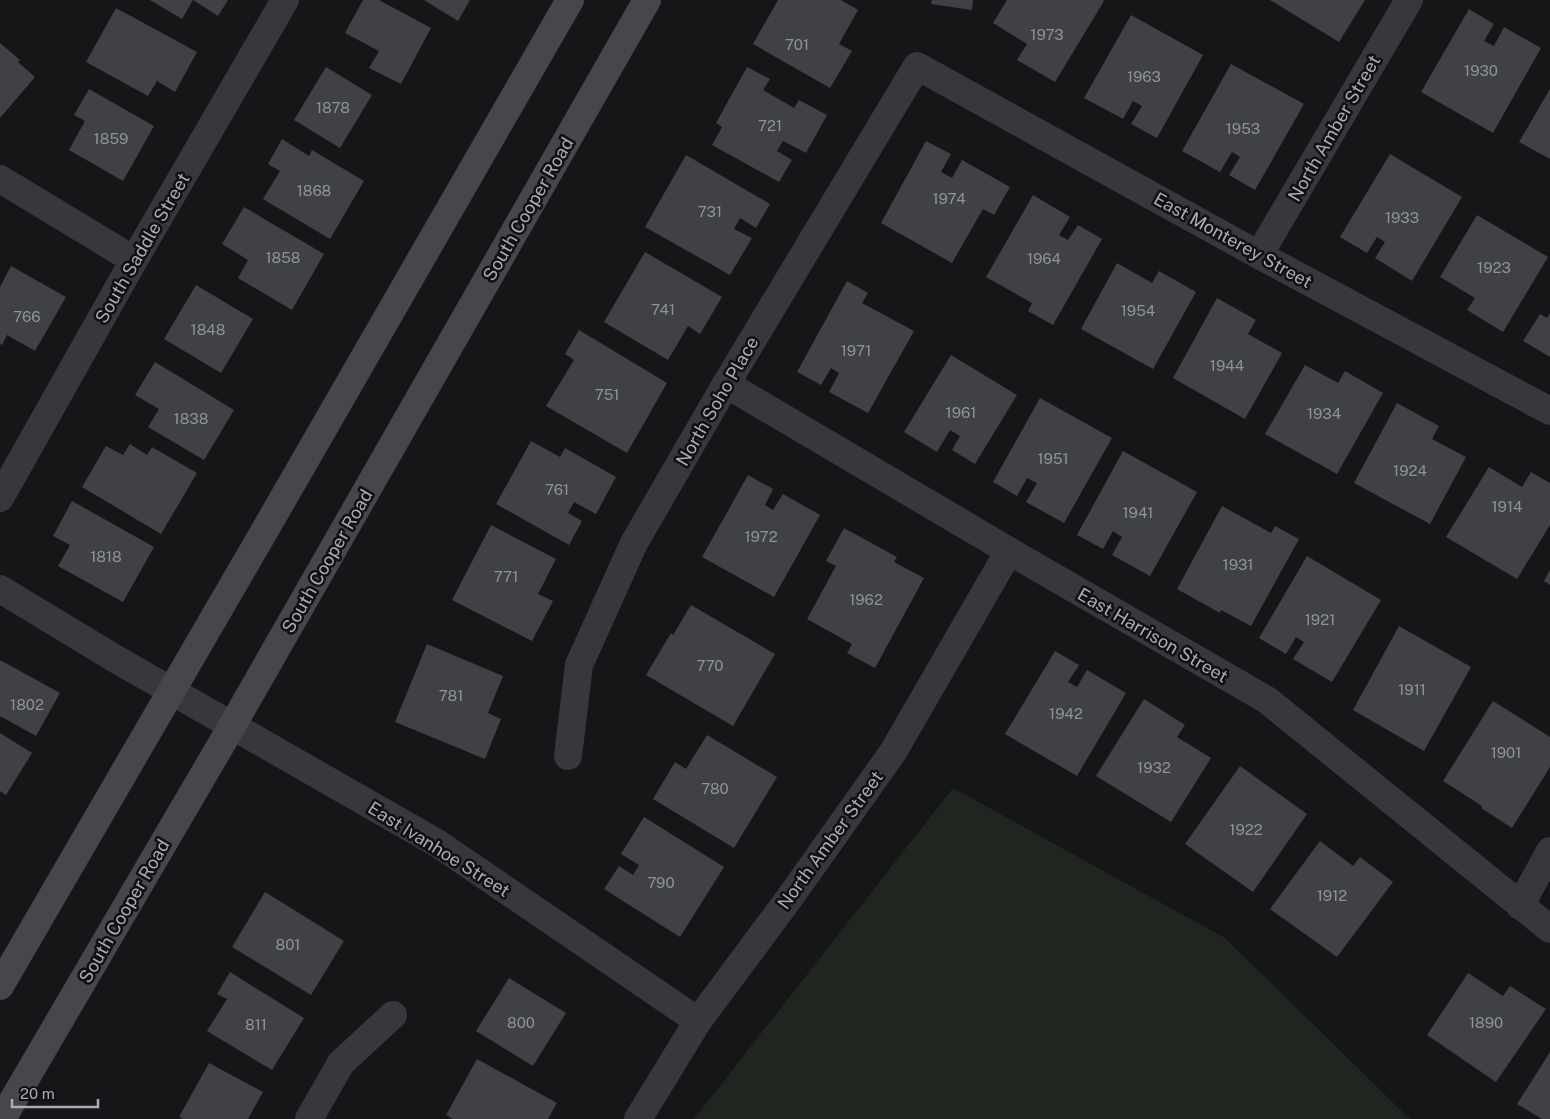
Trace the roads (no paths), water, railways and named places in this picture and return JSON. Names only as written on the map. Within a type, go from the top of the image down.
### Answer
[{"type":"main road","points":[[0,986],[270,522],[570,0]]},
{"type":"main road","name":"South Cooper Road","points":[[2,1119],[232,726],[647,0]]},
{"type":"street","name":"South Saddle Street","points":[[0,498],[134,260],[285,0]]},
{"type":"street","name":"North Amber Street","points":[[1259,255],[1409,0]]},
{"type":"street","name":"East Monterey Street","points":[[917,66],[1259,255],[1550,411]]},
{"type":"street","name":"North Soho Place","points":[[568,756],[579,665],[634,543],[726,384],[917,66]]},
{"type":"street","points":[[0,179],[134,260]]},
{"type":"street","name":"East Harrison Street","points":[[726,384],[1267,700],[1550,930]]},
{"type":"street","name":"North Amber Street","points":[[638,1119],[698,1021],[788,900],[893,752],[1009,551]]},
{"type":"street","name":"East Ivanhoe Street","points":[[0,589],[114,658],[437,843],[698,1021]]},
{"type":"street","points":[[1520,906],[1550,851]]},
{"type":"street","points":[[309,1119],[341,1064],[393,1015]]}]
